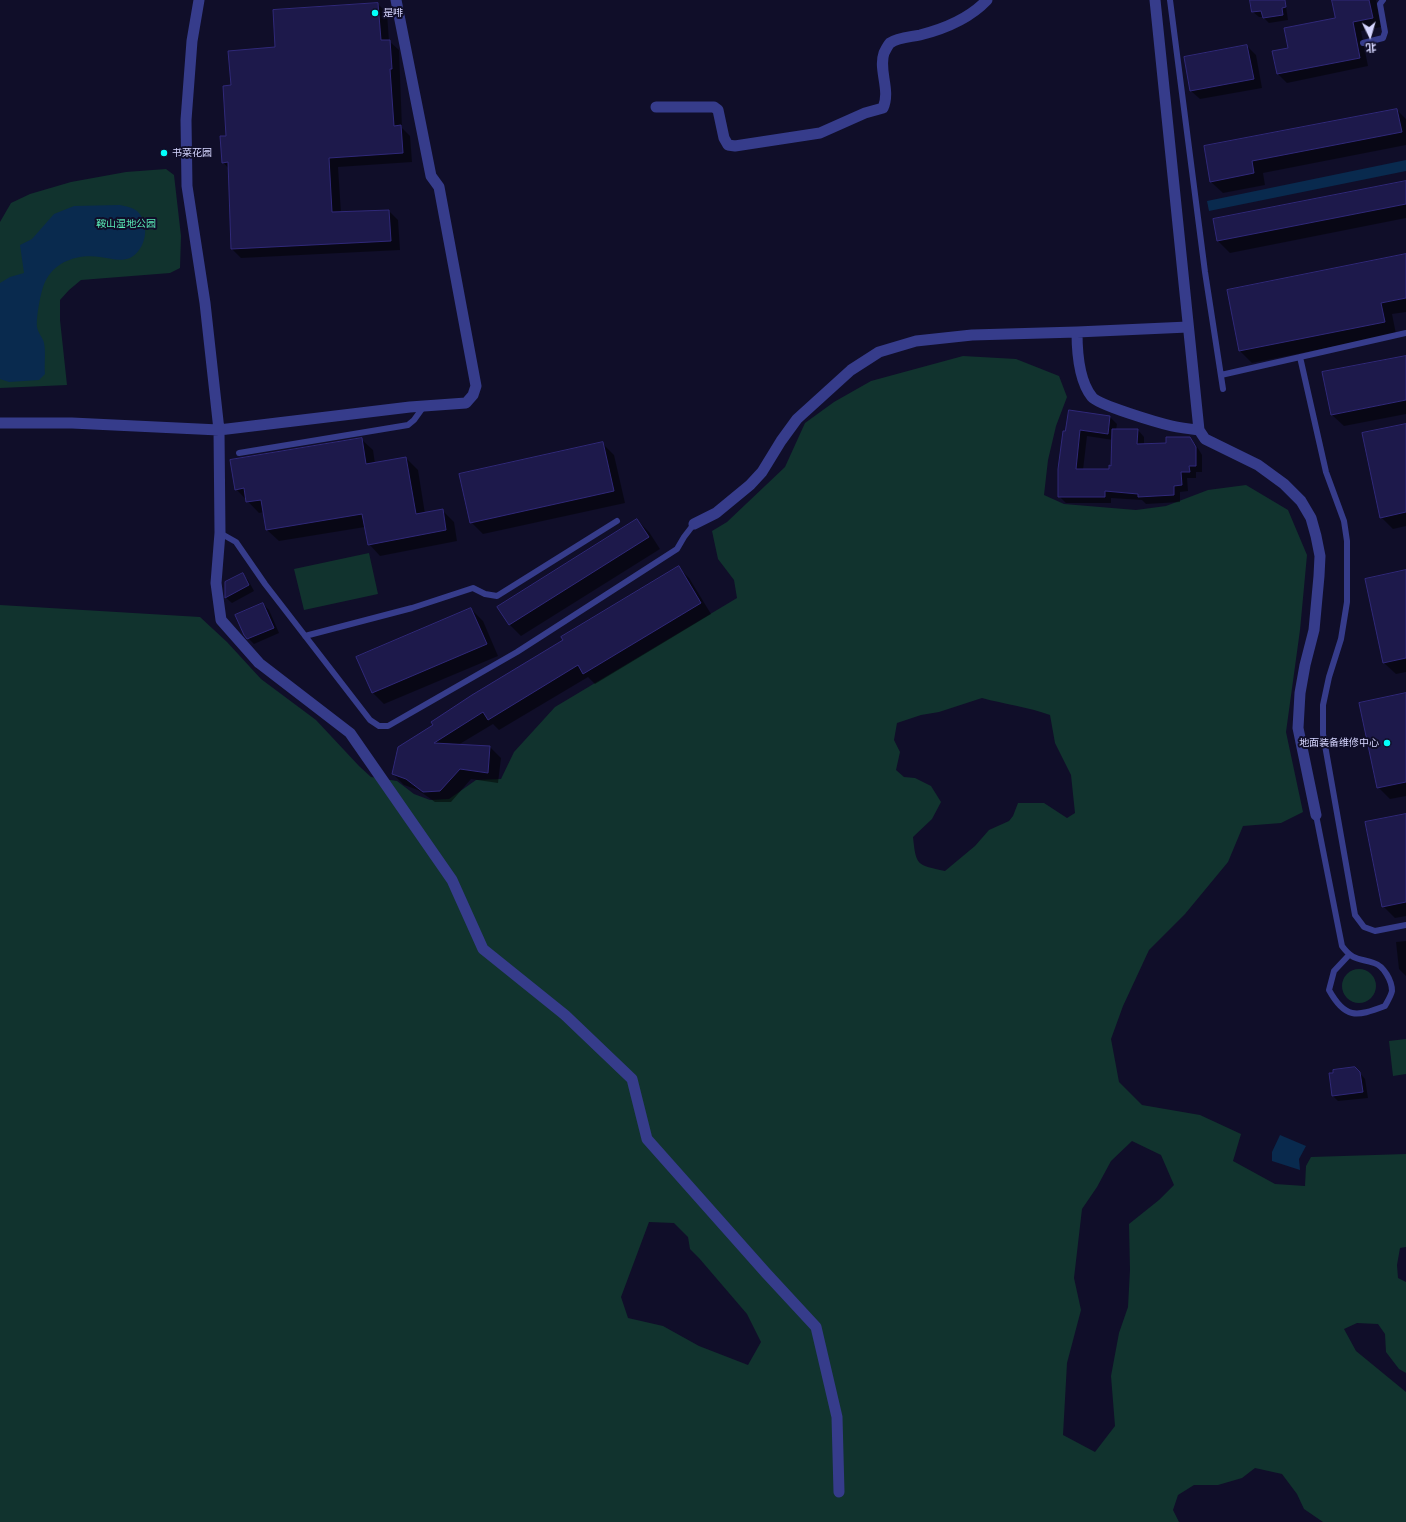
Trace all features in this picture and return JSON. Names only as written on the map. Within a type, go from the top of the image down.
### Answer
[{"type":"street","points":[[199,0],[192,41],[186,120],[187,186],[205,303],[219,430],[220,533],[216,583],[221,620],[258,663],[350,733],[452,880],[483,949],[565,1015],[632,1079],[647,1139],[816,1327],[837,1416],[839,1492]]},
{"type":"street","points":[[0,423],[72,423],[219,430],[424,406],[466,403],[473,395],[476,386],[439,187],[431,176],[396,0]]},
{"type":"street","points":[[656,107],[714,107],[718,110],[724,138],[728,145],[735,146],[820,133],[865,113],[883,108],[887,100],[883,66],[884,54],[890,43],[902,38],[921,35],[950,24],[969,15],[987,0]]},
{"type":"street","points":[[1155,0],[1199,430],[1205,439],[1258,466],[1284,484],[1301,500],[1311,518],[1320,556],[1314,630],[1304,665],[1300,693],[1298,728],[1316,814]]},
{"type":"street","points":[[694,524],[716,513],[750,485],[762,472],[797,419],[851,370],[879,352],[916,341],[972,335],[1188,327]]},
{"type":"street","points":[[1077,332],[1077,356],[1085,386],[1092,398],[1106,405],[1170,425],[1199,430]]},
{"type":"lane","points":[[1170,0],[1205,272],[1223,389]]},
{"type":"lane","points":[[1363,43],[1384,38],[1385,32],[1380,4],[1383,0]]},
{"type":"lane","points":[[1221,375],[1406,333]]},
{"type":"lane","points":[[1300,357],[1326,472],[1344,520],[1347,541],[1347,602],[1341,640],[1329,677],[1323,705],[1323,734],[1355,915],[1364,927],[1374,931],[1406,925]]},
{"type":"lane","points":[[239,453],[408,425],[414,420],[424,406]]},
{"type":"lane","points":[[305,636],[412,608],[473,588],[485,594],[497,596],[617,521]]},
{"type":"lane","points":[[220,533],[236,542],[265,584],[370,720],[379,726],[388,726],[517,652],[677,549],[694,524]]},
{"type":"lane","points":[[1316,814],[1342,946],[1348,955],[1376,963],[1389,977],[1392,992],[1385,1006],[1365,1013],[1346,1012],[1336,1003],[1329,990],[1334,971],[1348,955]]},
{"type":"green space","name":"鞍山湿地公园","points":[[166,169],[174,175],[181,236],[180,268],[170,273],[81,280],[60,300],[60,320],[67,385],[0,388],[0,222],[11,203],[30,194],[71,182],[126,172]]},
{"type":"green space","points":[[963,356],[1016,359],[1059,376],[1067,397],[1056,426],[1048,460],[1044,495],[1064,504],[1136,510],[1166,506],[1208,490],[1246,485],[1288,510],[1307,555],[1300,630],[1286,732],[1303,812],[1281,823],[1243,826],[1228,862],[1185,914],[1149,950],[1123,1006],[1111,1039],[1119,1082],[1142,1105],[1200,1115],[1241,1134],[1233,1161],[1275,1184],[1305,1186],[1306,1166],[1311,1157],[1406,1154],[1406,1247],[1400,1248],[1397,1265],[1398,1278],[1406,1282],[1406,1373],[1399,1369],[1386,1352],[1385,1334],[1378,1324],[1357,1323],[1344,1329],[1356,1351],[1406,1392],[1406,1522],[1323,1522],[1304,1509],[1297,1494],[1282,1474],[1255,1468],[1242,1478],[1218,1485],[1194,1485],[1178,1495],[1173,1510],[1179,1522],[0,1522],[0,605],[200,617],[227,642],[261,679],[316,720],[371,777],[397,781],[414,794],[430,800],[449,799],[476,780],[501,779],[514,752],[555,707],[737,598],[734,580],[718,559],[712,531],[727,522],[785,467],[805,423],[834,402],[871,381]],"holes":[[[982,698],[1050,715],[1055,743],[1071,775],[1075,813],[1067,818],[1044,803],[1018,803],[1013,816],[1009,821],[989,830],[975,846],[945,871],[929,867],[923,865],[917,859],[913,837],[932,819],[941,802],[931,786],[915,778],[904,777],[896,770],[900,752],[894,740],[897,723],[921,715],[939,712]],[[1132,1141],[1161,1155],[1174,1185],[1159,1200],[1129,1224],[1130,1270],[1128,1307],[1119,1333],[1111,1376],[1115,1426],[1095,1452],[1063,1435],[1067,1363],[1081,1310],[1074,1278],[1082,1209],[1097,1187],[1111,1161]],[[649,1222],[674,1223],[688,1237],[690,1249],[747,1314],[761,1342],[748,1365],[699,1346],[663,1326],[628,1318],[621,1297]]]},
{"type":"green space","points":[[369,553],[378,594],[304,610],[294,569]]},
{"type":"green space","points":[[1362,969],[1371,974],[1375,979],[1375,993],[1371,998],[1366,1002],[1356,1003],[1352,1002],[1343,993],[1342,983],[1343,979],[1352,970]]},
{"type":"green space","points":[[1406,1039],[1406,1074],[1393,1076],[1389,1041]]},
{"type":"water","points":[[1406,160],[1406,171],[1209,211],[1207,201]]},
{"type":"water","points":[[120,205],[134,209],[141,216],[144,223],[145,236],[140,249],[130,258],[126,259],[118,260],[92,256],[76,258],[68,260],[55,269],[49,275],[43,286],[37,317],[38,331],[45,347],[45,374],[39,380],[9,382],[0,379],[0,283],[10,277],[24,273],[20,245],[32,239],[54,214],[74,206]]},
{"type":"water","points":[[1280,1135],[1306,1146],[1299,1159],[1300,1170],[1272,1161],[1272,1152]]},
{"type":"building","points":[[1250,0],[1285,0],[1286,7],[1282,8],[1283,15],[1263,18],[1261,11],[1252,12]]},
{"type":"building","points":[[1332,0],[1369,0],[1373,18],[1353,22],[1360,58],[1277,74],[1272,51],[1288,48],[1284,28],[1335,18]]},
{"type":"building","points":[[378,3],[381,40],[390,40],[392,69],[390,69],[394,126],[401,125],[403,153],[329,158],[332,212],[389,210],[391,241],[231,249],[228,162],[222,163],[220,136],[226,136],[223,86],[231,85],[228,51],[275,47],[273,10]]},
{"type":"building","points":[[1247,45],[1254,79],[1190,91],[1184,57]]},
{"type":"building","points":[[1397,109],[1402,132],[1252,161],[1254,173],[1210,182],[1204,146]]},
{"type":"building","points":[[1406,181],[1406,204],[1217,241],[1213,219]]},
{"type":"building","points":[[1406,254],[1406,298],[1381,303],[1385,322],[1239,351],[1227,290]]},
{"type":"building","points":[[1406,356],[1406,400],[1331,415],[1322,372]]},
{"type":"building","points":[[1069,410],[1110,416],[1108,434],[1080,430],[1076,469],[1109,469],[1109,465],[1111,466],[1112,429],[1138,429],[1137,444],[1166,443],[1166,437],[1190,437],[1196,447],[1196,466],[1189,466],[1190,472],[1181,472],[1182,485],[1174,486],[1174,495],[1138,497],[1138,494],[1105,491],[1105,497],[1058,497],[1058,469],[1063,431],[1065,431]]},
{"type":"building","points":[[1406,424],[1406,512],[1380,518],[1362,433]]},
{"type":"building","points":[[362,438],[366,464],[406,457],[416,514],[443,509],[446,530],[368,545],[362,514],[266,530],[261,500],[246,502],[244,488],[235,490],[230,460]]},
{"type":"building","points":[[603,442],[614,491],[470,523],[459,474]]},
{"type":"building","points":[[637,519],[649,537],[509,625],[497,607]]},
{"type":"building","points":[[679,566],[701,603],[583,674],[578,665],[488,720],[483,712],[434,743],[490,746],[488,773],[460,769],[440,791],[423,792],[406,779],[392,774],[398,747],[433,725],[431,722],[472,695],[563,640],[561,637]]},
{"type":"building","points":[[1406,570],[1406,658],[1383,663],[1365,579]]},
{"type":"building","points":[[243,573],[249,585],[225,598],[225,582]]},
{"type":"building","points":[[263,603],[274,628],[247,639],[235,615]]},
{"type":"building","points":[[471,608],[487,644],[372,693],[356,657]]},
{"type":"building","name":"地面装备维修中心","points":[[1406,693],[1406,782],[1377,788],[1359,703]]},
{"type":"building","points":[[1406,814],[1406,902],[1382,907],[1365,822]]},
{"type":"building","points":[[1355,1067],[1360,1072],[1363,1092],[1332,1096],[1329,1073],[1333,1073],[1333,1070]]},
{"type":"place","name":"是啡","points":[[375,13]]},
{"type":"place","name":"书菜花园","points":[[164,153]]},
{"type":"place","name":"地面装备维修中心","points":[[1387,743]]}]
